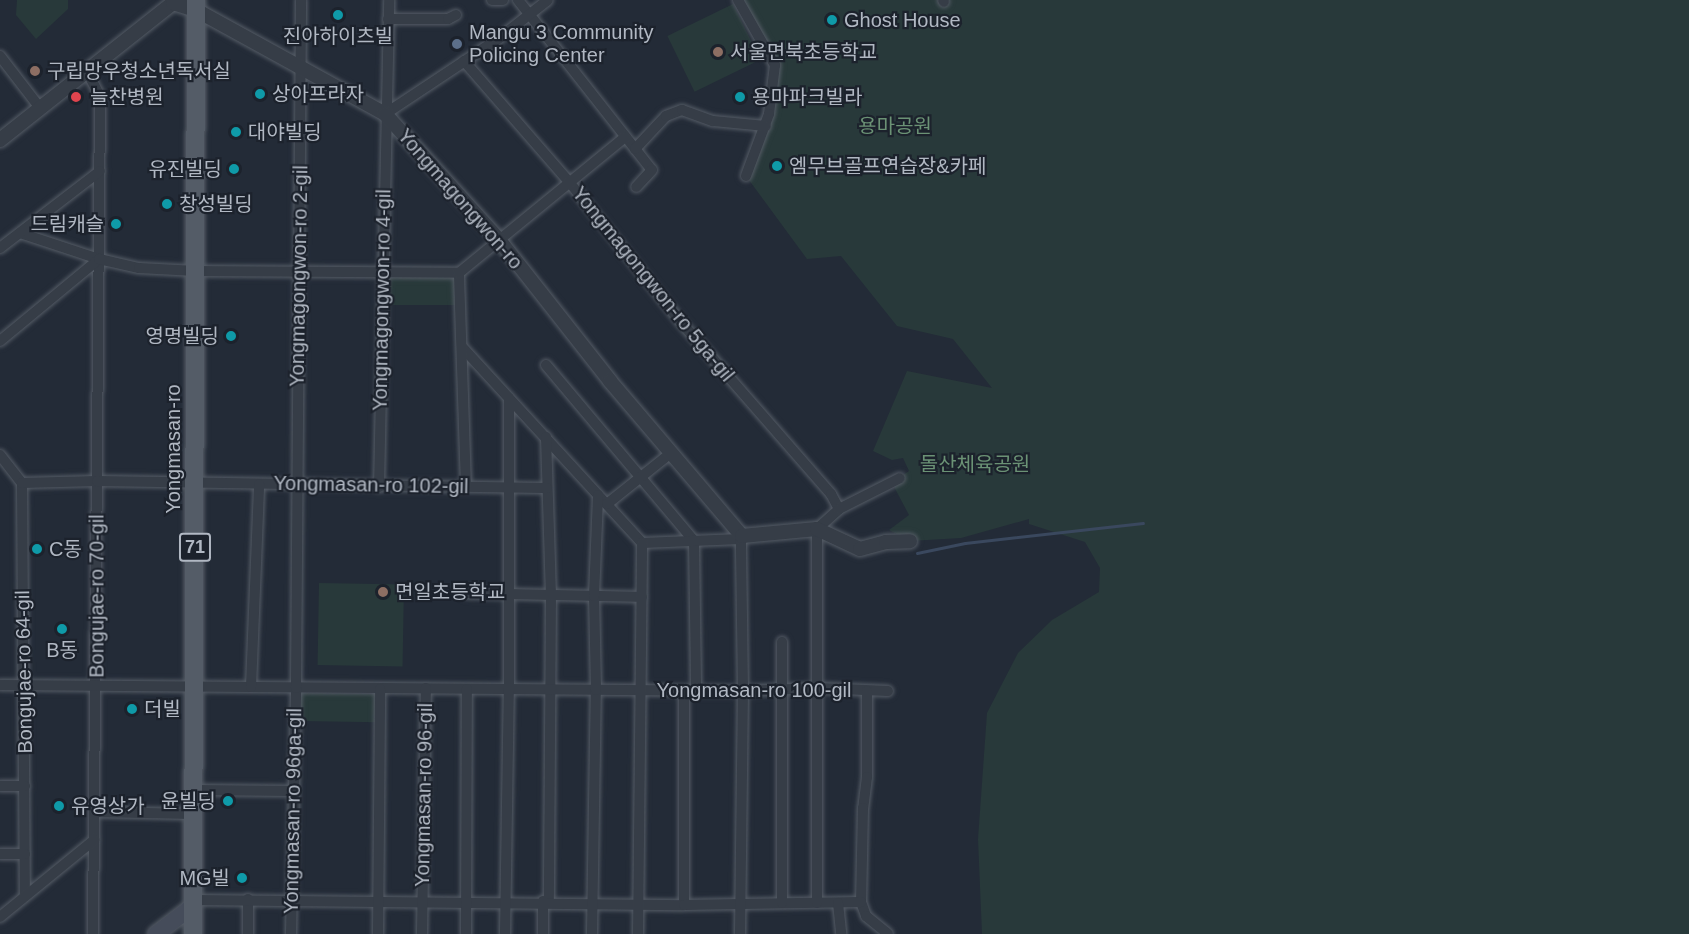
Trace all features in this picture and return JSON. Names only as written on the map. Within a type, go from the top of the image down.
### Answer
[{"type":"main road","name":"Yongmasan-ro","points":[[193,934],[196,5]]},
{"type":"main road","points":[[156,934],[193,903]]},
{"type":"street","name":"Yongmagongwon-ro 2-gil","points":[[297,484],[301,0]]},
{"type":"street","name":"Yongmagongwon-ro 4-gil","points":[[379,486],[389,0]]},
{"type":"street","points":[[492,0],[503,0]]},
{"type":"street","points":[[518,0],[528,16],[653,171],[636,187]]},
{"type":"street","points":[[385,114],[464,61],[548,0]]},
{"type":"street","points":[[738,0],[775,65],[766,126],[746,176]]},
{"type":"street","name":"Yongmagongwon-ro","points":[[169,2],[196,5],[385,114],[500,241],[610,381],[742,538]]},
{"type":"street","points":[[0,140],[169,2]]},
{"type":"street","points":[[388,19],[448,19],[456,15]]},
{"type":"street","points":[[0,56],[40,108]]},
{"type":"street","name":"Yongmagongwon-ro 5ga-gil","points":[[464,61],[570,183],[680,321],[831,494],[839,509]]},
{"type":"street","name":"Bongujae-ro 70-gil","points":[[87,71],[100,96],[97,686],[93,934]]},
{"type":"street","points":[[635,149],[666,116],[682,110],[713,121],[766,126]]},
{"type":"street","points":[[20,233],[99,259],[139,268],[196,272],[459,273],[626,137]]},
{"type":"street","points":[[0,248],[100,171]]},
{"type":"street","points":[[0,341],[99,259]]},
{"type":"street","points":[[459,273],[466,487]]},
{"type":"street","points":[[462,347],[642,543],[742,538],[817,529],[860,549],[885,542],[910,541]]},
{"type":"street","points":[[546,365],[693,541],[696,691]]},
{"type":"street","points":[[505,934],[509,689],[509,398]]},
{"type":"street","points":[[543,934],[547,902],[551,595],[546,437]]},
{"type":"street","points":[[607,504],[671,453]]},
{"type":"street","points":[[0,455],[22,483]]},
{"type":"street","points":[[817,903],[817,529],[839,509],[900,478]]},
{"type":"street","name":"Yongmasan-ro 102-gil","points":[[22,483],[98,481],[547,488]]},
{"type":"street","name":"Bongujae-ro 64-gil","points":[[22,483],[25,896]]},
{"type":"street","points":[[251,687],[259,484]]},
{"type":"street","points":[[296,688],[297,484]]},
{"type":"street","points":[[592,934],[596,690],[594,596],[598,495]]},
{"type":"street","points":[[740,934],[742,538]]},
{"type":"street","name":"Yongmasan-ro 100-gil","points":[[642,543],[642,689]]},
{"type":"street","points":[[466,593],[642,597]]},
{"type":"street","points":[[782,642],[780,690],[782,903]]},
{"type":"street","name":"Yongmasan-ro 100-gil","points":[[0,685],[684,691],[818,688],[867,692],[888,691]]},
{"type":"street","name":"Yongmasan-ro 96ga-gil","points":[[291,934],[296,688]]},
{"type":"street","name":"Yongmasan-ro 96-gil","points":[[422,902],[426,688]]},
{"type":"street","points":[[378,934],[380,689]]},
{"type":"street","points":[[466,934],[467,689]]},
{"type":"street","points":[[638,934],[642,689]]},
{"type":"street","points":[[684,691],[684,905]]},
{"type":"street","name":"Yongmasan-ro 100-gil","points":[[861,902],[863,808],[867,777],[867,692]]},
{"type":"street","points":[[0,786],[25,786]]},
{"type":"street","points":[[194,790],[293,790]]},
{"type":"street","points":[[95,812],[194,814]]},
{"type":"street","points":[[0,917],[94,840]]},
{"type":"street","points":[[0,854],[25,854]]},
{"type":"street","points":[[248,900],[248,934]]},
{"type":"street","name":"Yongmasan-ro 96-gil","points":[[193,903],[248,900],[684,905],[861,902]]},
{"type":"street","points":[[422,902],[422,934]]},
{"type":"street","points":[[861,902],[864,914],[888,934]]},
{"type":"street","points":[[838,903],[841,934]]},
{"type":"green space","points":[[17,0],[68,0],[68,9],[36,39],[16,15]]},
{"type":"green space","points":[[738,0],[1689,0],[1689,934],[982,934],[978,839],[987,713],[1018,653],[1052,620],[1099,592],[1100,568],[1085,542],[1029,524],[1029,519],[961,538],[910,541],[889,530],[909,515],[892,483],[909,471],[903,458],[892,460],[873,451],[907,371],[992,388],[953,339],[897,326],[841,256],[807,259],[746,176],[769,114],[775,65]]},
{"type":"green space","points":[[733,4],[760,60],[695,92],[667,36]]},
{"type":"green space","points":[[383,274],[458,274],[458,305],[383,305]]},
{"type":"green space","points":[[319,583],[404,584],[403,666],[318,665]]},
{"type":"green space","points":[[300,693],[378,694],[377,722],[300,721]]},
{"type":"waterway","points":[[917,553],[965,543],[1143,523]]},
{"type":"place","name":"진아하이츠빌","points":[[338,15]]},
{"type":"place","name":"Ghost House","points":[[832,20]]},
{"type":"place","name":"Mangu 3 Community Policing Center","points":[[457,44]]},
{"type":"place","name":"서울면북초등학교","points":[[718,52]]},
{"type":"place","name":"구립망우청소년독서실","points":[[35,71]]},
{"type":"place","name":"상아프라자","points":[[260,94]]},
{"type":"place","name":"늘찬병원","points":[[76,97]]},
{"type":"place","name":"용마파크빌라","points":[[740,97]]},
{"type":"place","name":"대야빌딩","points":[[236,132]]},
{"type":"place","name":"엠무브골프연습장&카페","points":[[777,166]]},
{"type":"place","name":"유진빌딩","points":[[234,169]]},
{"type":"place","name":"창성빌딩","points":[[167,204]]},
{"type":"place","name":"드림캐슬","points":[[116,224]]},
{"type":"place","name":"영명빌딩","points":[[231,336]]},
{"type":"place","name":"C동","points":[[37,549]]},
{"type":"place","name":"면일초등학교","points":[[383,592]]},
{"type":"place","name":"B동","points":[[62,629]]},
{"type":"place","name":"더빌","points":[[132,709]]},
{"type":"place","name":"윤빌딩","points":[[228,801]]},
{"type":"place","name":"유영상가","points":[[59,806]]},
{"type":"place","name":"MG빌","points":[[242,878]]},
{"type":"park label","name":"용마공원","points":[[895,126]]},
{"type":"park label","name":"돌산체육공원","points":[[975,464]]}]
